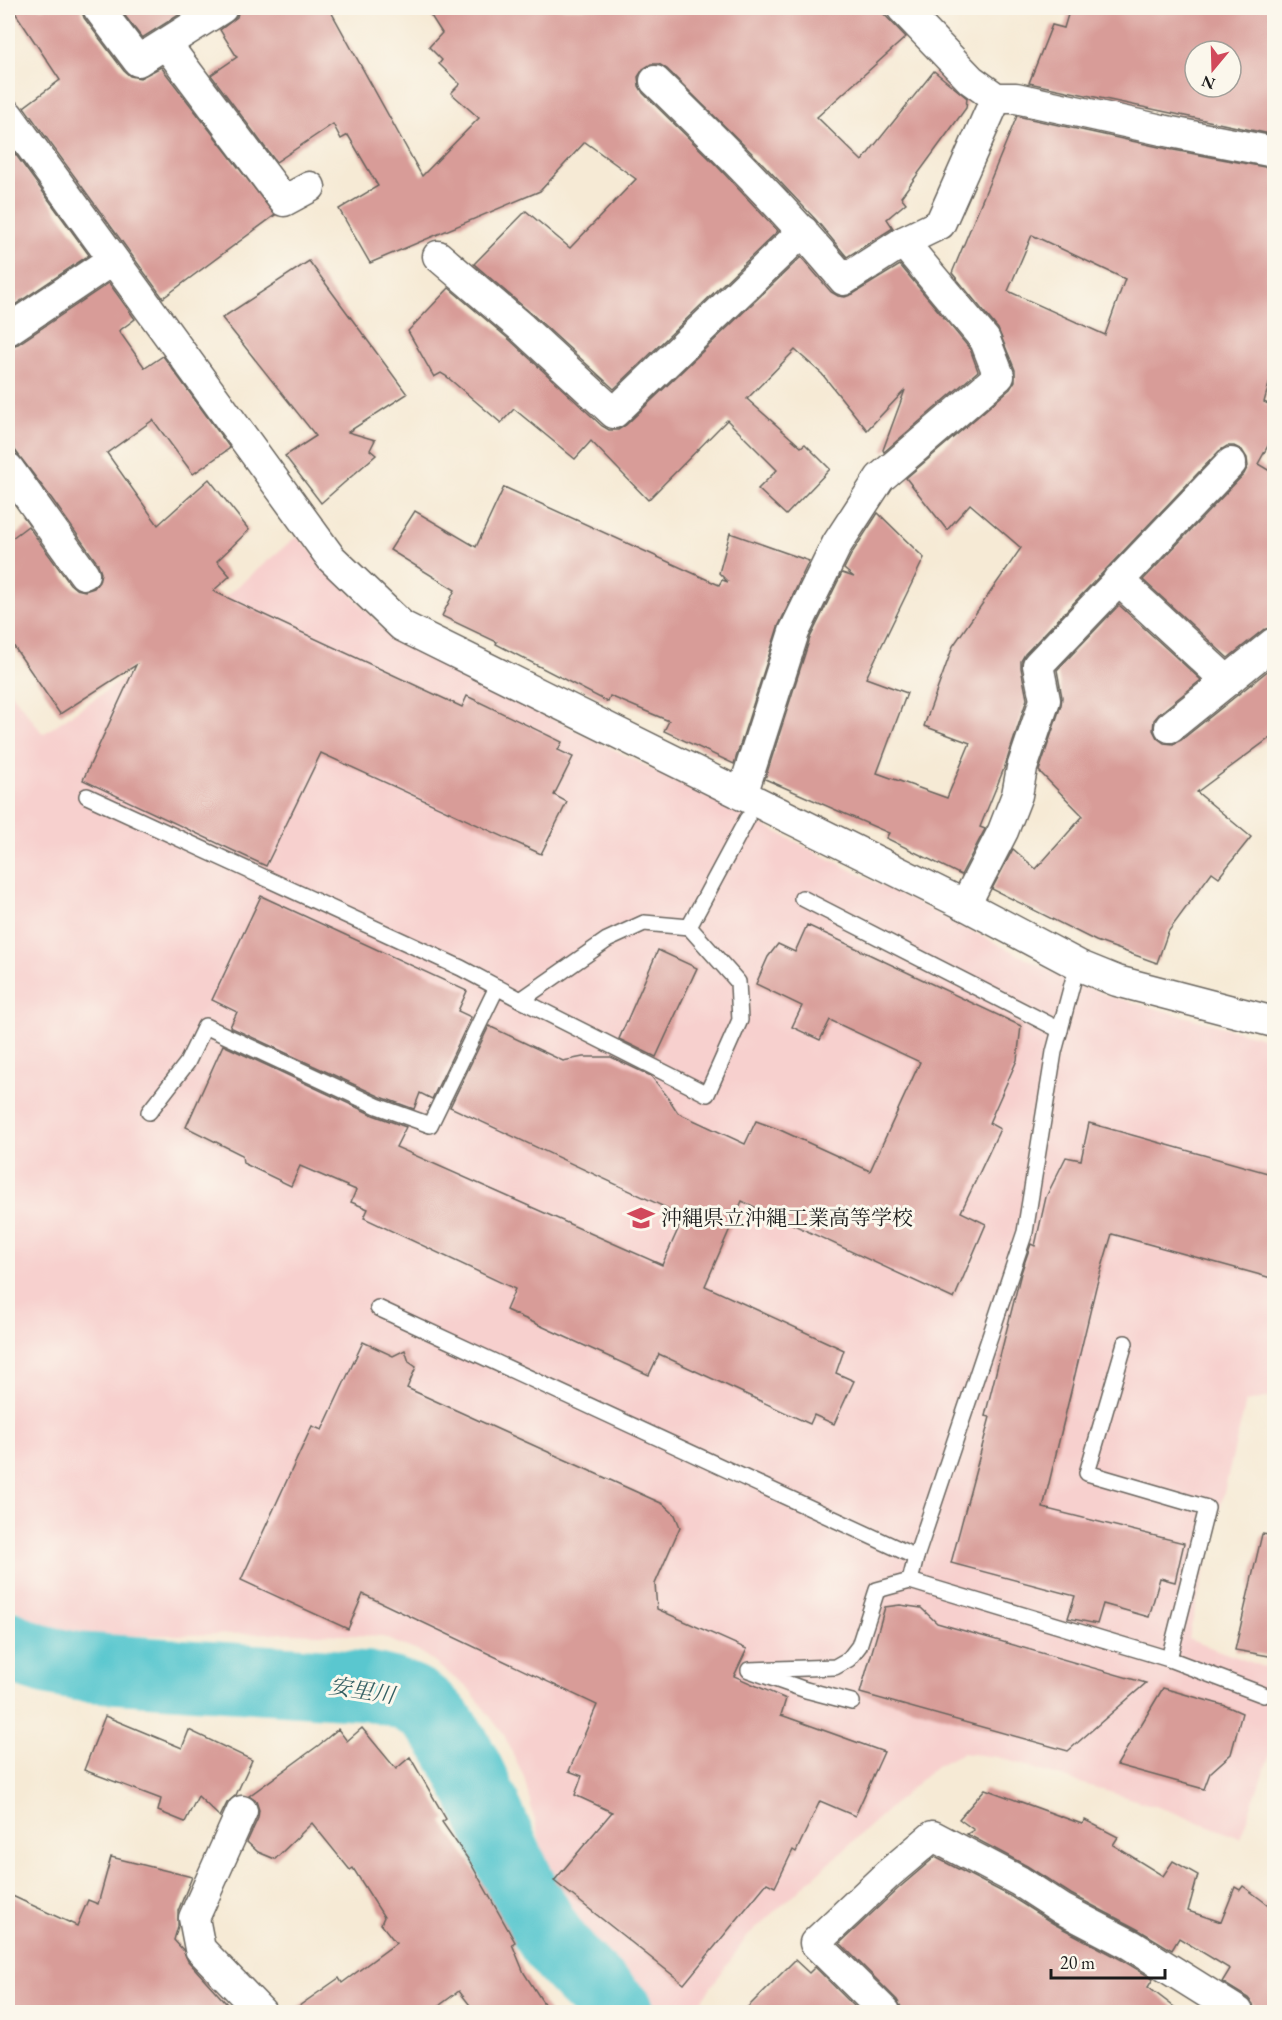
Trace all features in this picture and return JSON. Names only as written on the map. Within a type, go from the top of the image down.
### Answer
[{"type":"street","points":[[98,8],[138,61],[222,8]]},
{"type":"street","points":[[902,8],[971,80],[996,98],[1016,98],[1275,152]]},
{"type":"street","points":[[166,44],[284,201],[310,187]]},
{"type":"street","points":[[655,81],[747,170],[844,280],[903,243],[940,224],[996,98]]},
{"type":"street","points":[[8,115],[331,558],[402,626],[749,805],[965,905],[1077,974],[1117,981],[1275,1022]]},
{"type":"street","points":[[438,256],[522,328],[614,413],[803,231]]},
{"type":"street","points":[[749,805],[794,632],[837,544],[880,478],[999,376],[985,340],[903,243]]},
{"type":"street","points":[[8,330],[112,260]]},
{"type":"street","points":[[965,905],[1004,831],[1017,795],[1022,768],[1045,700],[1038,665],[1231,463]]},
{"type":"street","points":[[8,468],[84,574]]},
{"type":"street","points":[[1118,580],[1227,681]]},
{"type":"street","points":[[1170,727],[1275,643]]},
{"type":"street","points":[[242,1811],[194,1918],[200,1949],[261,2013]]},
{"type":"street","points":[[885,2013],[815,1943],[888,1874],[933,1836],[1019,1881],[1062,1910],[1131,1945],[1238,2013]]},
{"type":"lane","points":[[87,796],[461,968],[521,1000],[707,1094],[741,1020],[738,982],[689,927],[644,923],[607,939],[521,1000]]},
{"type":"lane","points":[[689,927],[749,805]]},
{"type":"lane","points":[[802,898],[1060,1030]]},
{"type":"lane","points":[[910,1581],[916,1557],[1025,1232],[1054,1052],[1077,974]]},
{"type":"lane","points":[[149,1112],[188,1063],[204,1026],[377,1106],[430,1125],[497,987]]},
{"type":"lane","points":[[378,1308],[916,1557]]},
{"type":"lane","points":[[1125,1343],[1087,1473],[1207,1508],[1169,1659]]},
{"type":"lane","points":[[852,1702],[806,1690],[749,1670],[835,1667],[849,1659],[859,1646],[877,1590],[910,1581],[1169,1659],[1264,1695]]},
{"type":"shaded area","name":"沖縄県立沖縄工業高等学校","points":[[297,536],[391,637],[1055,973],[1106,995],[1274,1041],[1274,1396],[1246,1402],[1188,1639],[1274,1671],[1274,1743],[1240,1838],[1167,1810],[997,1757],[963,1753],[936,1766],[747,1937],[693,2012],[649,2012],[562,1931],[524,1777],[504,1735],[469,1689],[422,1653],[380,1636],[289,1633],[46,1637],[8,1602],[8,688],[43,734],[147,663]]},
{"type":"building","points":[[12,8],[81,8],[84,18],[130,76],[140,78],[161,67],[275,215],[163,298],[24,107],[60,80]]},
{"type":"building","points":[[119,8],[190,8],[142,38]]},
{"type":"building","points":[[239,8],[329,8],[422,176],[479,118],[451,93],[460,84],[439,64],[442,60],[429,47],[442,33],[426,8],[878,8],[906,37],[817,117],[862,161],[934,71],[967,98],[966,108],[901,197],[906,203],[887,219],[893,228],[847,257],[765,166],[667,69],[659,64],[651,64],[643,69],[638,77],[643,93],[716,165],[778,231],[614,389],[474,264],[526,211],[570,248],[636,179],[585,142],[540,191],[370,263],[339,209],[378,186],[348,135],[341,139],[333,124],[276,162],[211,75],[237,57],[220,30],[237,17]]},
{"type":"building","points":[[1070,8],[1275,8],[1275,135],[1029,83],[1052,25],[1064,28]]},
{"type":"building","points":[[1017,116],[1168,149],[1275,169],[1275,363],[1264,402],[1275,407],[1275,433],[1258,464],[1275,474],[1275,626],[1263,630],[1228,658],[1143,580],[1244,474],[1248,466],[1247,458],[1242,450],[1234,446],[1227,446],[1219,451],[1025,654],[1021,661],[1021,668],[1027,699],[1005,766],[980,827],[985,829],[961,875],[886,838],[889,833],[765,779],[810,638],[842,573],[854,577],[844,569],[878,513],[924,558],[866,678],[907,693],[877,773],[947,798],[970,743],[924,726],[953,646],[1021,548],[970,504],[947,530],[906,478],[1010,389],[1015,381],[1015,370],[998,329],[952,273]],"holes":[[[1032,235],[1125,279],[1105,335],[1008,291]]]},
{"type":"building","points":[[8,144],[89,255],[10,308],[8,303]]},
{"type":"building","points":[[801,257],[831,292],[845,297],[900,265],[970,349],[978,371],[884,452],[905,390],[867,430],[822,374],[795,350],[747,399],[801,447],[805,444],[830,469],[786,515],[758,489],[777,470],[727,420],[648,500],[591,441],[575,459],[514,409],[501,423],[446,376],[441,373],[434,377],[408,331],[449,288],[511,341],[602,426],[609,430],[618,430],[626,425]]},
{"type":"building","points":[[309,261],[407,394],[348,432],[375,440],[370,450],[376,455],[321,503],[285,456],[316,436],[222,318]]},
{"type":"building","points":[[109,283],[135,319],[119,331],[145,368],[163,356],[230,448],[193,474],[153,420],[107,453],[158,525],[209,479],[249,530],[217,561],[230,576],[213,591],[462,707],[467,696],[562,742],[558,750],[573,757],[554,795],[567,802],[541,854],[321,753],[266,866],[83,780],[136,665],[60,714],[8,638],[8,541],[28,526],[76,589],[85,591],[94,588],[99,582],[101,573],[98,564],[8,441],[8,347],[18,344]]},
{"type":"building","points":[[504,487],[719,585],[722,580],[728,582],[719,573],[730,533],[809,561],[778,627],[734,764],[664,731],[669,721],[610,696],[608,702],[496,644],[497,642],[442,616],[455,590],[390,550],[415,511],[476,547]]},
{"type":"building","points":[[1119,605],[1201,680],[1154,720],[1153,730],[1157,738],[1164,743],[1173,744],[1181,740],[1275,665],[1275,734],[1197,792],[1251,837],[1219,877],[1212,872],[1168,932],[1157,963],[1096,941],[992,889],[1013,849],[1036,869],[1083,816],[1039,771],[1061,705],[1062,697],[1057,670]]},
{"type":"building","points":[[261,896],[467,991],[458,1011],[471,1017],[432,1099],[420,1093],[414,1109],[381,1097],[230,1027],[237,1012],[212,1000]]},
{"type":"building","points":[[807,925],[1021,1026],[1017,1060],[989,1123],[1000,1129],[961,1212],[986,1224],[954,1299],[742,1201],[705,1286],[844,1350],[836,1373],[854,1381],[834,1424],[814,1415],[810,1424],[659,1354],[649,1375],[506,1310],[515,1289],[364,1218],[368,1209],[351,1202],[356,1190],[300,1166],[291,1186],[243,1163],[242,1155],[186,1127],[223,1045],[373,1115],[406,1127],[396,1147],[662,1265],[684,1216],[450,1107],[489,1026],[563,1061],[583,1057],[611,1057],[651,1076],[678,1113],[745,1144],[756,1121],[870,1171],[920,1062],[830,1020],[820,1040],[792,1027],[802,1006],[756,984],[768,957],[778,944],[795,952]]},
{"type":"building","points":[[658,950],[697,968],[656,1057],[619,1039]]},
{"type":"building","points":[[1089,1123],[1275,1175],[1275,1279],[1112,1234],[1096,1287],[1043,1508],[1184,1543],[1175,1582],[1160,1578],[1149,1617],[1103,1604],[1097,1624],[1068,1618],[1075,1596],[951,1563],[990,1417],[985,1416],[1021,1273],[1031,1244],[1035,1246],[1046,1197],[1066,1157],[1081,1160]]},
{"type":"building","points":[[363,1342],[393,1356],[405,1350],[409,1362],[416,1367],[407,1388],[663,1504],[675,1515],[680,1527],[655,1584],[657,1609],[747,1649],[734,1676],[786,1699],[781,1715],[884,1752],[855,1816],[820,1801],[796,1852],[793,1850],[775,1887],[767,1883],[684,1984],[554,1881],[612,1812],[575,1795],[582,1776],[569,1771],[597,1705],[363,1594],[348,1629],[241,1580],[312,1426],[322,1430]]},
{"type":"building","points":[[1262,1534],[1275,1536],[1275,1657],[1235,1650]]},
{"type":"building","points":[[900,1605],[921,1608],[937,1623],[1146,1683],[1068,1751],[860,1693],[885,1607]]},
{"type":"building","points":[[1163,1688],[1226,1706],[1242,1713],[1231,1754],[1210,1773],[1204,1789],[1117,1765]]},
{"type":"building","points":[[105,1716],[182,1748],[189,1730],[252,1760],[236,1795],[227,1803],[220,1817],[198,1796],[185,1822],[158,1811],[161,1799],[84,1770]]},
{"type":"building","points":[[362,1728],[396,1769],[410,1757],[446,1819],[442,1822],[470,1862],[515,1942],[512,1944],[524,1973],[550,2013],[476,2013],[459,1991],[429,2013],[289,2013],[339,1978],[342,1983],[396,1943],[381,1924],[384,1917],[353,1868],[350,1870],[312,1823],[275,1859],[258,1852],[247,1842],[258,1818],[259,1810],[256,1801],[249,1796],[338,1729],[347,1741]]},
{"type":"building","points":[[985,1789],[1082,1824],[1085,1820],[1118,1837],[1113,1845],[1163,1876],[1173,1861],[1198,1875],[1188,1911],[1221,1922],[1235,1887],[1240,1890],[1243,1886],[1275,1910],[1275,2013],[1255,2013],[1253,2004],[1248,1998],[1222,1982],[1230,1969],[1179,1938],[1172,1950],[967,1834],[974,1830],[959,1819]]},
{"type":"building","points":[[111,1857],[192,1877],[178,1911],[178,1926],[174,1940],[183,1950],[188,1961],[235,2013],[8,2013],[8,1894],[77,1926],[88,1900],[98,1904]]},
{"type":"building","points":[[935,1857],[1010,1896],[1054,1924],[1153,1979],[1148,1987],[1182,2013],[902,2013],[897,2000],[840,1943]]},
{"type":"building","points":[[795,1960],[809,1973],[815,1967],[861,2013],[742,2013]]},
{"type":"waterway","name":"安里川","points":[[8,1645],[43,1659],[81,1667],[368,1686],[399,1694],[414,1701],[437,1720],[460,1754],[521,1884],[546,1931],[571,1964],[620,2012]]},
{"type":"place","name":"沖縄県立沖縄工業高等学校","points":[[641,1218]]}]
